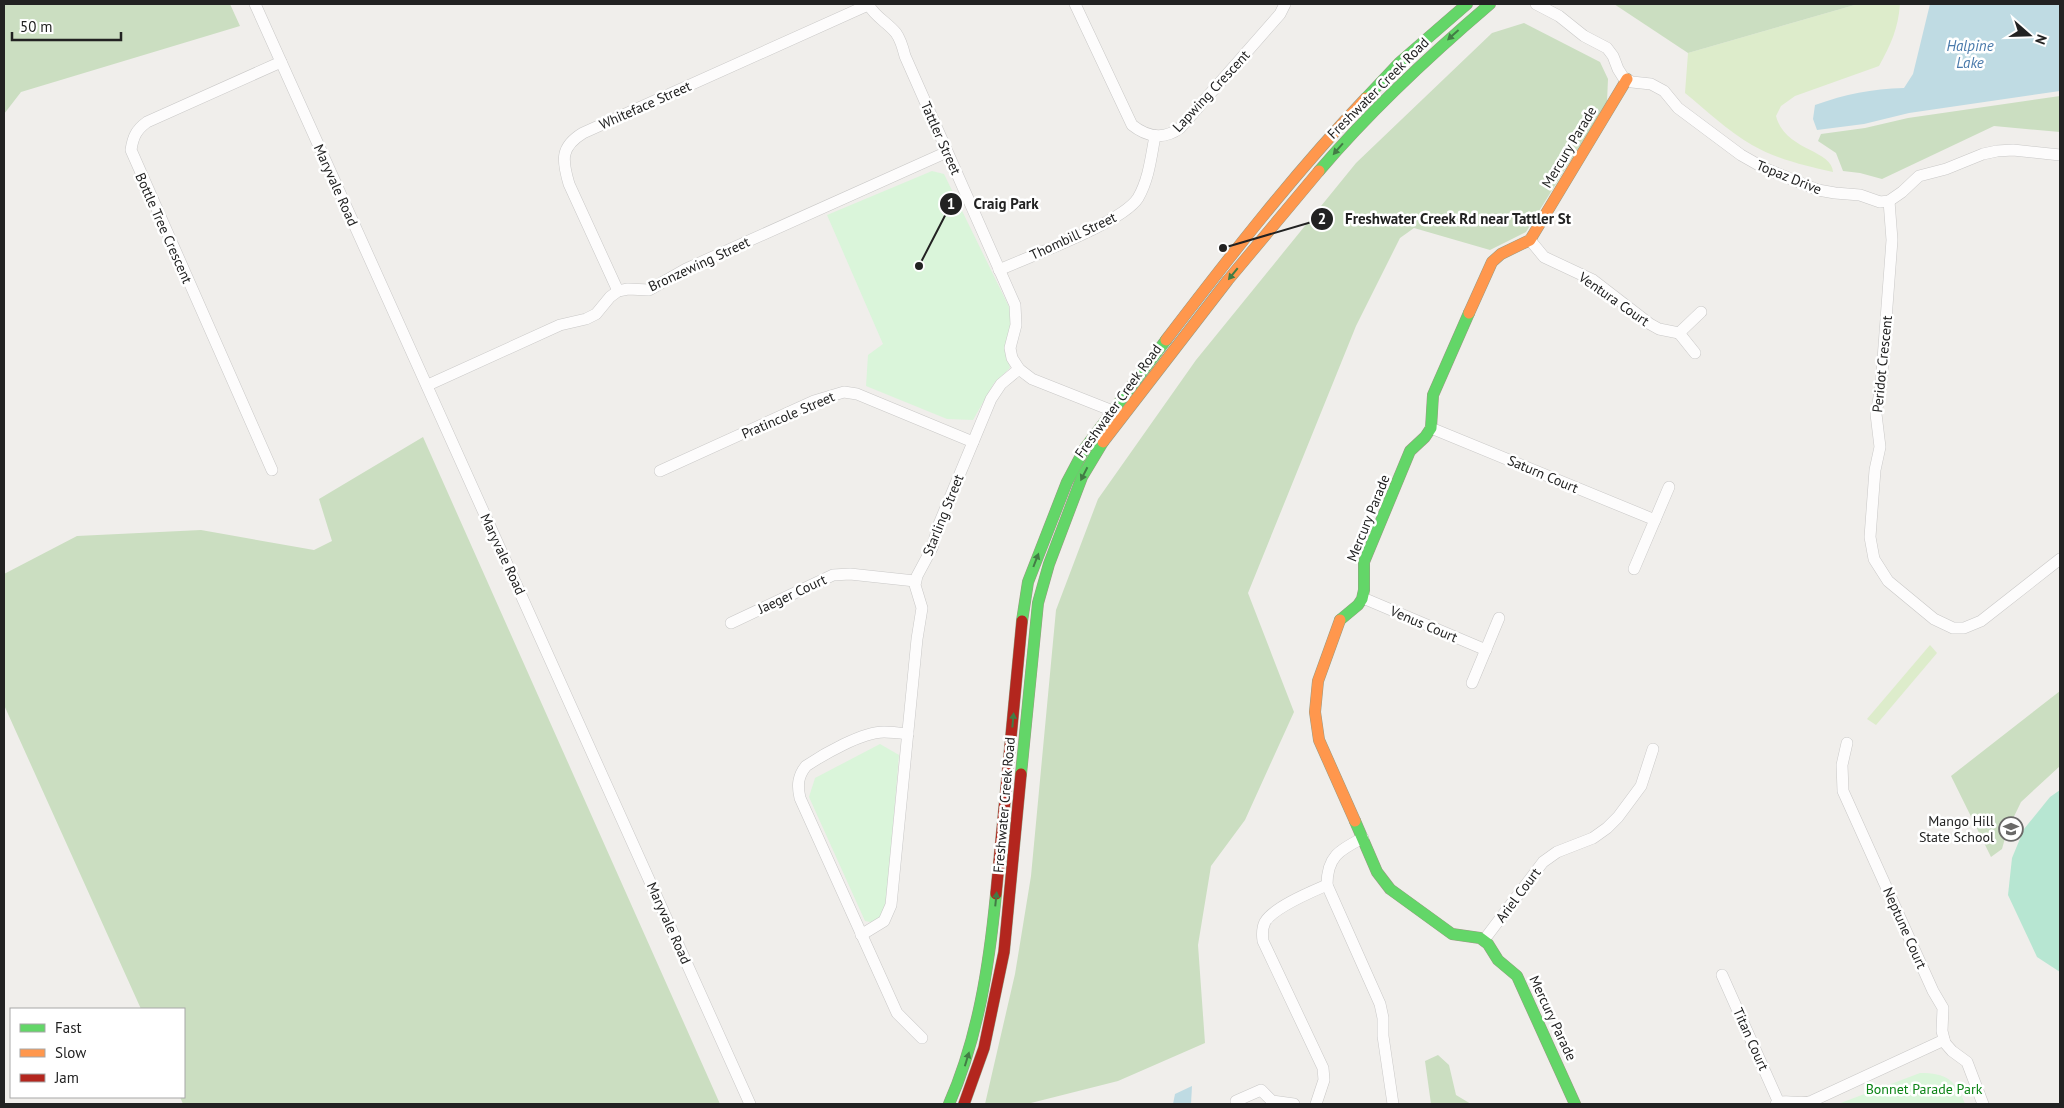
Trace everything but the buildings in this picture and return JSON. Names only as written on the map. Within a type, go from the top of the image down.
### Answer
[{"type":"main road","name":"Freshwater Creek Road","points":[[949,1104],[964,1070],[970,1049],[996,907],[1024,604],[1028,582],[1076,464],[1085,448],[1112,411],[1277,197],[1326,140],[1399,63],[1466,4]]},
{"type":"main road","name":"Freshwater Creek Road","points":[[964,1104],[984,1048],[1004,952],[1038,603],[1042,583],[1082,478],[1100,446],[1228,280],[1342,144],[1421,64],[1490,4]]},
{"type":"main road","name":"Mercury Parade","points":[[1530,240],[1627,79]]},
{"type":"main road","points":[[1431,428],[1433,394],[1442,378],[1488,267],[1492,260],[1503,251],[1520,246],[1530,240]]},
{"type":"main road","name":"Mercury Parade","points":[[1363,598],[1362,572],[1364,562],[1410,451],[1425,437],[1431,428]]},
{"type":"main road","points":[[1363,598],[1360,603],[1338,621],[1317,678],[1314,703],[1319,740],[1377,872],[1390,889],[1452,934],[1476,936],[1484,940]]},
{"type":"main road","name":"Mercury Parade","points":[[1484,940],[1492,948],[1498,960],[1513,972],[1520,981],[1575,1104]]},
{"type":"street","name":"Maryvale Road","points":[[255,4],[394,316],[428,385],[437,410],[521,591],[750,1104]]},
{"type":"street","name":"Tattler Street","points":[[868,4],[875,15],[896,34],[901,42],[905,56],[999,270],[1016,312],[1016,326],[1010,348],[1012,358],[1019,369]]},
{"type":"street","name":"Whiteface Street","points":[[618,291],[567,176],[564,157],[567,147],[573,139],[583,132],[868,4]]},
{"type":"street","name":"Lapwing Crescent","points":[[1075,4],[1127,118],[1140,132],[1155,136],[1169,135],[1180,128],[1280,14],[1285,4]]},
{"type":"street","points":[[1536,4],[1559,16],[1584,36],[1607,48],[1621,74],[1627,79]]},
{"type":"street","points":[[1556,4],[1559,16]]},
{"type":"street","name":"Bottle Tree Crescent","points":[[272,470],[131,150],[134,135],[139,128],[148,122],[281,62]]},
{"type":"street","name":"Topaz Drive","points":[[1627,79],[1636,83],[1651,84],[1659,87],[1678,108],[1741,155],[1764,168],[1818,190],[1860,195],[1880,202],[1889,201]]},
{"type":"street","name":"Thombill Street","points":[[999,270],[1109,221],[1128,210],[1144,187],[1155,136]]},
{"type":"street","points":[[1889,201],[1902,192],[1918,176],[1946,169],[1983,154],[2013,150],[2060,155]]},
{"type":"street","name":"Bronzewing Street","points":[[618,291],[628,289],[649,290],[658,287],[686,269],[947,152]]},
{"type":"street","name":"Peridot Crescent","points":[[1889,201],[1892,240],[1882,386],[1876,414],[1880,447],[1875,470],[1870,537],[1874,559],[1888,580],[1934,619],[1952,628],[1964,628],[1981,621],[2060,559]]},
{"type":"street","name":"Ventura Court","points":[[1530,240],[1544,257],[1593,280],[1650,324],[1659,329],[1678,333]]},
{"type":"street","points":[[428,385],[560,325],[586,319],[596,314],[610,297],[618,291]]},
{"type":"street","points":[[1695,353],[1678,333],[1701,312]]},
{"type":"street","points":[[1019,369],[1032,379],[1124,416]]},
{"type":"street","name":"Starling Street","points":[[916,581],[918,572],[932,548],[939,524],[997,388],[1019,369]]},
{"type":"street","name":"Pratincole Street","points":[[660,471],[814,401],[844,392],[857,394],[973,442]]},
{"type":"street","name":"Saturn Court","points":[[1431,428],[1655,520]]},
{"type":"street","points":[[1634,569],[1669,487]]},
{"type":"street","name":"Jaeger Court","points":[[731,623],[834,575],[850,574],[916,581]]},
{"type":"street","points":[[861,935],[881,924],[889,912],[917,639],[922,616],[916,581]]},
{"type":"street","name":"Venus Court","points":[[1363,598],[1486,650]]},
{"type":"street","points":[[1472,683],[1499,618]]},
{"type":"street","points":[[908,734],[884,732],[849,743],[806,766],[799,779],[798,788],[800,798],[898,1013],[922,1038]]},
{"type":"street","name":"Neptune Court","points":[[1847,743],[1842,765],[1843,791],[1933,991],[1943,1008],[1942,1031],[1944,1040]]},
{"type":"street","name":"Ariel Court","points":[[1484,940],[1543,862],[1557,852],[1593,838],[1618,817],[1641,786],[1653,749]]},
{"type":"street","points":[[1363,838],[1338,852],[1327,872],[1326,885],[1380,1004],[1384,1018],[1383,1036],[1393,1104]]},
{"type":"street","points":[[1316,1104],[1324,1080],[1322,1068],[1263,941],[1262,931],[1265,922],[1272,913],[1326,885]]},
{"type":"street","name":"Titan Court","points":[[1722,975],[1777,1103]]},
{"type":"street","points":[[1777,1103],[1788,1101],[1804,1103],[1812,1101],[1944,1040],[1948,1048],[1967,1062],[1983,1104]]},
{"type":"street","points":[[1236,1101],[1261,1090],[1272,1101],[1294,1104]]},
{"type":"green space","points":[[4,4],[230,4],[240,26],[21,92],[4,114]]},
{"type":"green space","points":[[1614,4],[1858,4],[1688,53]]},
{"type":"green space","points":[[1858,4],[1900,4],[1898,21],[1893,36],[1879,66],[1795,96],[1781,106],[1776,116],[1781,128],[1789,136],[1825,158],[1831,164],[1833,172],[1802,165],[1761,150],[1726,127],[1685,93],[1688,53]]},
{"type":"green space","points":[[1524,23],[1600,62],[1608,79],[1607,102],[1526,232],[1490,250],[1414,228],[1400,238],[1356,326],[1248,593],[1294,712],[1245,820],[1211,866],[1198,945],[1205,1043],[1118,1081],[1027,1104],[985,1104],[1015,974],[1031,876],[1056,610],[1098,499],[1196,360],[1356,163],[1492,33]]},
{"type":"green space","points":[[2060,96],[2060,132],[1994,126],[1882,179],[1843,171],[1836,153],[1818,141],[1821,134],[1865,128],[1908,118]]},
{"type":"green space","points":[[932,171],[944,174],[1014,317],[1006,350],[1010,368],[994,383],[973,420],[947,419],[866,386],[868,355],[883,344],[827,215]]},
{"type":"green space","points":[[423,437],[720,1104],[183,1104],[180,1098],[185,1098],[185,1008],[141,1008],[4,705],[4,574],[77,536],[201,530],[314,550],[332,541],[319,499]]},
{"type":"green space","points":[[1930,645],[1937,653],[1876,725],[1867,719]]},
{"type":"green space","points":[[2060,691],[2060,766],[2021,802],[2007,831],[2002,849],[1991,857],[1951,776]]},
{"type":"green space","points":[[880,744],[899,755],[886,909],[880,924],[865,921],[809,797],[815,778]]},
{"type":"green space","points":[[2060,790],[2060,972],[2037,957],[2008,895],[2012,858],[2024,829],[2050,797]]},
{"type":"green space","points":[[1438,1055],[1449,1065],[1456,1095],[1471,1104],[1431,1104],[1425,1061]]},
{"type":"green space","name":"Bonnet Parade Park","points":[[1920,1073],[1937,1074],[1949,1080],[1958,1089],[1965,1104],[1838,1104]]},
{"type":"water","name":"Halpine Lake","points":[[1930,4],[2060,4],[2060,91],[1909,113],[1864,124],[1817,130],[1813,119],[1815,105],[1859,93],[1904,88],[1913,74]]},
{"type":"water","points":[[1192,1086],[1191,1104],[1173,1104],[1175,1094]]},
{"type":"traffic: fast","points":[[1366,98],[1399,63],[1467,4]]},
{"type":"traffic: fast","points":[[1319,171],[1359,126],[1401,84],[1490,4]]},
{"type":"traffic: fast","points":[[1340,620],[1358,605],[1362,599],[1364,590],[1364,562],[1410,451],[1425,437],[1431,428],[1433,395],[1469,313]]},
{"type":"traffic: fast","points":[[1022,621],[1028,582],[1067,482],[1085,448],[1166,340]]},
{"type":"traffic: fast","points":[[1021,774],[1038,603],[1049,564],[1082,477],[1103,442]]},
{"type":"traffic: fast","points":[[1355,821],[1377,872],[1390,889],[1452,934],[1480,938],[1488,944],[1498,960],[1517,976],[1575,1104]]},
{"type":"traffic: fast","points":[[949,1104],[975,1028],[986,975],[996,894]]},
{"type":"traffic: slow","points":[[1469,313],[1492,262],[1501,254],[1530,240],[1627,79]]},
{"type":"traffic: slow","points":[[1166,340],[1263,216],[1313,156],[1366,98]]},
{"type":"traffic: slow","points":[[1103,442],[1228,280],[1319,171]]},
{"type":"traffic: slow","points":[[1340,620],[1318,681],[1315,712],[1319,740],[1355,821]]},
{"type":"traffic: jam","points":[[996,894],[1022,621]]},
{"type":"traffic: jam","points":[[964,1104],[984,1048],[1004,952],[1021,774]]},
{"type":"place","name":"Freshwater Creek Rd near Tattler St","points":[[1223,248]]},
{"type":"place","name":"Craig Park","points":[[919,266]]},
{"type":"place","name":"Mango Hill State School","points":[[2011,829]]}]
